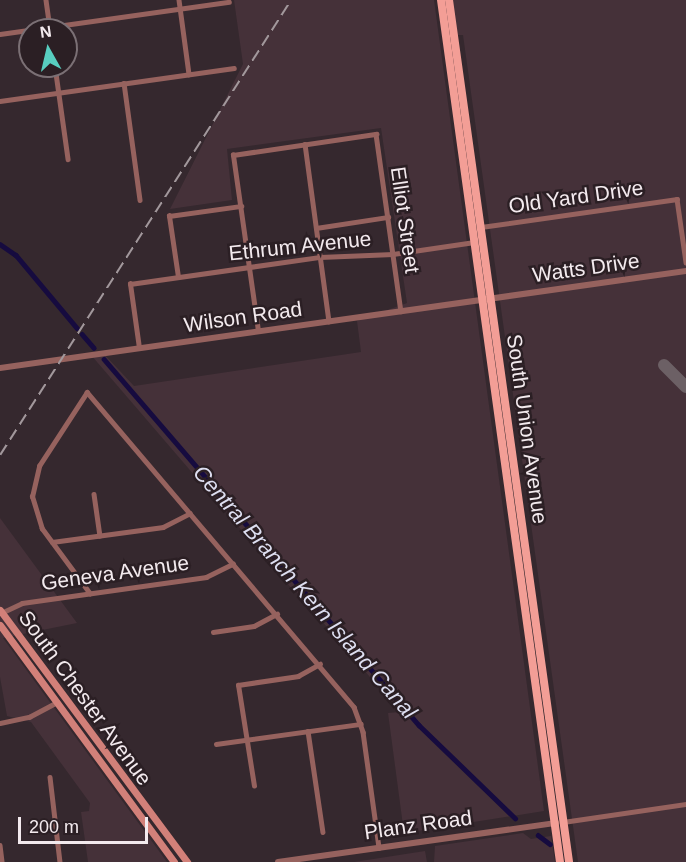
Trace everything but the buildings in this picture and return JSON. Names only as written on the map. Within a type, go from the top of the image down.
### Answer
[{"type":"main road","name":"South Union Avenue","points":[[446,1],[442,15],[468,136],[480,227],[486,299],[535,622],[541,688],[559,822],[561,862]]},
{"type":"main road","name":"South Union Avenue","points":[[446,1],[455,44],[457,91],[474,242],[486,299]]},
{"type":"main road","points":[[442,15],[455,44]]},
{"type":"main road","name":"South Union Avenue","points":[[505,433],[521,578],[541,688]]},
{"type":"main road","points":[[513,521],[518,525],[522,556],[526,560]]},
{"type":"main road","points":[[521,578],[535,622]]},
{"type":"main road","name":"South Chester Avenue","points":[[1,612],[187,862]]},
{"type":"main road","name":"South Chester Avenue","points":[[0,625],[174,862]]},
{"type":"main road","name":"South Union Avenue","points":[[559,822],[569,862]]},
{"type":"street","points":[[46,0],[49,18]]},
{"type":"street","points":[[179,0],[189,74]]},
{"type":"street","points":[[78,24],[229,2]]},
{"type":"street","points":[[0,34],[18,32]]},
{"type":"street","points":[[0,101],[234,68]]},
{"type":"street","points":[[57,78],[68,159]]},
{"type":"street","points":[[124,83],[140,200]]},
{"type":"street","name":"Elliot Street","points":[[305,144],[376,134],[401,311]]},
{"type":"street","points":[[258,331],[233,154],[305,144],[329,321]]},
{"type":"street","name":"Old Yard Drive","points":[[480,227],[677,199],[686,262]]},
{"type":"street","points":[[178,277],[169,216],[241,206]]},
{"type":"street","points":[[316,228],[388,217]]},
{"type":"street","name":"Ethrum Avenue","points":[[139,348],[130,284],[321,257],[393,254],[474,242]]},
{"type":"street","name":"Watts Drive","points":[[486,299],[686,271]]},
{"type":"street","name":"Wilson Road","points":[[0,368],[486,299]]},
{"type":"street","points":[[90,594],[52,542],[35,514],[33,481],[87,392],[349,699],[361,724],[379,848]]},
{"type":"street","points":[[94,494],[100,536]]},
{"type":"street","points":[[52,542],[163,526],[190,513]]},
{"type":"street","name":"Geneva Avenue","points":[[1,612],[22,603],[206,577],[233,564]]},
{"type":"street","points":[[213,633],[254,626],[277,614]]},
{"type":"street","points":[[254,786],[238,685],[298,676],[320,664]]},
{"type":"street","points":[[0,723],[29,717],[57,702]]},
{"type":"street","points":[[216,744],[361,724]]},
{"type":"street","points":[[308,731],[322,832]]},
{"type":"street","points":[[50,777],[60,862]]},
{"type":"street","points":[[559,822],[686,804]]},
{"type":"street","name":"Planz Road","points":[[278,862],[559,822]]},
{"type":"street","points":[[0,845],[2,862]]},
{"type":"shaded area","points":[[234,0],[434,0],[544,811],[404,833],[388,713],[400,712],[296,591],[307,589],[295,576],[305,588],[293,590],[91,355],[103,353],[134,386],[361,352],[357,321],[407,303],[381,128],[227,149],[232,200],[170,209],[243,64]]},
{"type":"shaded area","points":[[449,0],[686,0],[686,862],[578,862],[463,35],[454,35]]},
{"type":"shaded area","points":[[0,518],[77,623],[3,638],[167,862],[88,862],[81,812],[89,811],[90,803],[31,722],[7,716],[0,677]]},
{"type":"shaded area","points":[[523,833],[531,839],[551,836],[555,862],[434,862],[435,846]]},
{"type":"shaded area","points":[[425,851],[427,862],[354,862]]},
{"type":"waterway","name":"Central Branch Kern Island Canal","points":[[0,244],[16,255],[77,328]]},
{"type":"waterway","name":"Central Branch Kern Island Canal","points":[[82,334],[94,348]]},
{"type":"waterway","name":"Central Branch Kern Island Canal","points":[[104,359],[419,725],[515,818]]},
{"type":"waterway","name":"Central Branch Kern Island Canal","points":[[538,835],[550,844]]},
{"type":"taxiway","points":[[664,365],[686,387]]},
{"type":"railway","points":[[0,455],[291,0]]}]
